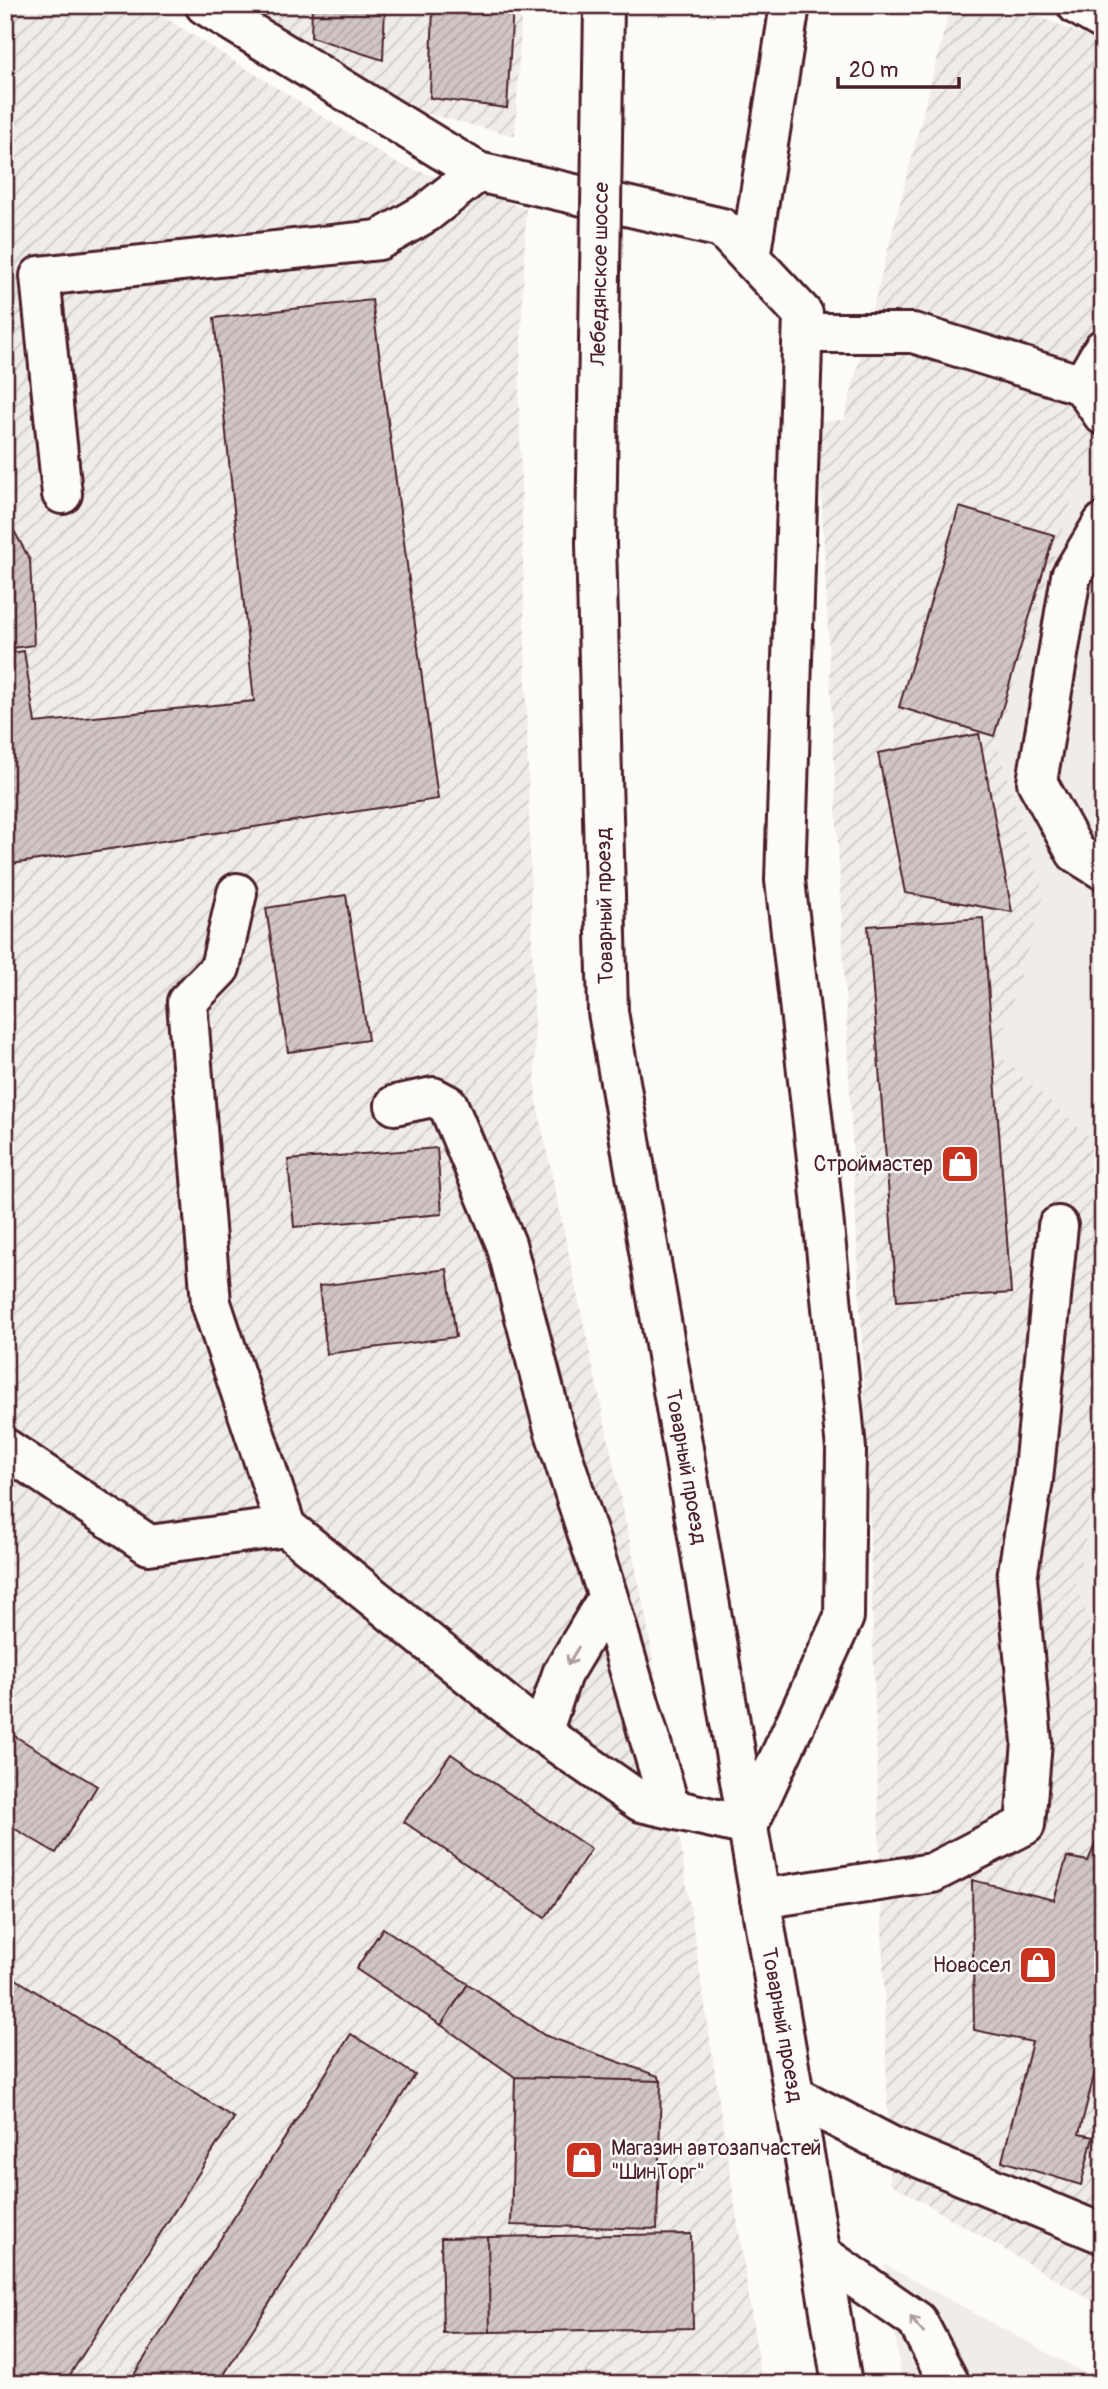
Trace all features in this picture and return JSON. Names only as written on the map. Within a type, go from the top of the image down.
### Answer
[{"type":"main road","points":[[205,5],[478,172],[722,229],[803,314],[785,880],[819,1176],[846,1449],[844,1617],[748,1826],[641,1802],[541,1733],[286,1527],[211,1303],[189,1029],[187,1002],[220,968],[237,893]]},
{"type":"main road","name":"Лебедянское шоссе","points":[[596,543],[604,5]]},
{"type":"main road","points":[[750,258],[790,5]]},
{"type":"main road","points":[[1077,5],[1103,19]]},
{"type":"main road","points":[[62,494],[40,276],[379,240],[426,213],[478,172]]},
{"type":"main road","points":[[803,334],[913,333],[1092,400],[1103,349]]},
{"type":"main road","points":[[1103,523],[1071,576],[1037,782],[1076,853],[1103,870]]},
{"type":"main road","name":"Товарный проезд","points":[[596,543],[608,1012],[842,2384]]},
{"type":"main road","points":[[396,1105],[433,1097],[448,1105],[506,1244],[554,1429],[608,1597],[670,1808]]},
{"type":"main road","points":[[760,1899],[932,1873],[1025,1825],[1032,1742],[1017,1577],[1033,1480],[1058,1226]]},
{"type":"main road","points":[[5,1448],[149,1545],[286,1527]]},
{"type":"main road","points":[[541,1733],[562,1674],[608,1597]]},
{"type":"main road","points":[[794,2096],[891,2146],[1103,2234]]},
{"type":"main road","points":[[821,2254],[917,2321],[950,2384]]},
{"type":"shaded area","points":[[5,5],[145,5],[396,163],[526,209],[519,397],[536,1100],[647,1622],[762,2384],[5,2384]]},
{"type":"shaded area","points":[[245,5],[522,5],[515,136],[417,111]]},
{"type":"shaded area","points":[[951,5],[1011,5],[1103,43],[1103,436],[1072,500],[996,740],[1044,895],[997,1053],[1103,1149],[1103,1445],[1077,1582],[1103,1668],[1103,2307],[890,2183],[868,1475],[818,422],[844,420]]},
{"type":"shaded area","points":[[1103,436],[1103,1149],[997,1053],[1044,895],[996,740],[1072,500]]},
{"type":"shaded area","points":[[1103,1445],[1103,1668],[1077,1582]]},
{"type":"shaded area","points":[[885,2265],[1103,2383],[1103,2384],[902,2384]]},
{"type":"building","points":[[312,5],[385,5],[383,60],[311,37]]},
{"type":"building","points":[[433,5],[513,5],[507,108],[430,98]]},
{"type":"building","points":[[372,300],[438,799],[5,865],[5,654],[24,651],[35,723],[254,701],[214,318]]},
{"type":"building","points":[[5,461],[12,527],[30,560],[34,645],[5,649]]},
{"type":"building","points":[[959,507],[1054,535],[994,736],[899,707]]},
{"type":"building","points":[[979,734],[1012,912],[905,893],[878,753]]},
{"type":"building","points":[[346,895],[368,1040],[288,1052],[266,908]]},
{"type":"building","points":[[983,918],[1011,1293],[897,1301],[868,926]]},
{"type":"building","points":[[437,1148],[442,1214],[294,1227],[288,1160]]},
{"type":"building","points":[[447,1269],[456,1337],[327,1354],[319,1286]]},
{"type":"building","points":[[5,1730],[97,1786],[56,1853],[5,1823]]},
{"type":"building","points":[[451,1754],[591,1849],[545,1918],[404,1822]]},
{"type":"building","name":"Новосел","points":[[1103,1827],[1103,2053],[1100,2053],[1079,2134],[1093,2137],[1081,2185],[1002,2161],[1032,2042],[974,2030],[972,1880],[1054,1900],[1067,1857],[1088,1861]]},
{"type":"building","points":[[383,1928],[468,1984],[441,2025],[356,1969]]},
{"type":"building","points":[[5,1972],[234,2118],[64,2384],[5,2384]]},
{"type":"building","points":[[468,1984],[544,2035],[658,2076],[661,2081],[515,2077],[441,2025]]},
{"type":"building","points":[[351,2034],[415,2075],[218,2384],[128,2384]]},
{"type":"building","points":[[515,2077],[661,2081],[657,2229],[511,2225]]},
{"type":"building","points":[[691,2234],[693,2328],[490,2332],[488,2237]]},
{"type":"building","points":[[488,2237],[490,2332],[443,2333],[441,2238]]},
{"type":"place","name":"Строймастер","points":[[960,1164]]},
{"type":"place","name":"Новосел","points":[[1038,1965]]},
{"type":"place","name":"Магазин автозапчастей \"ШинТорг\"","points":[[584,2160]]}]
